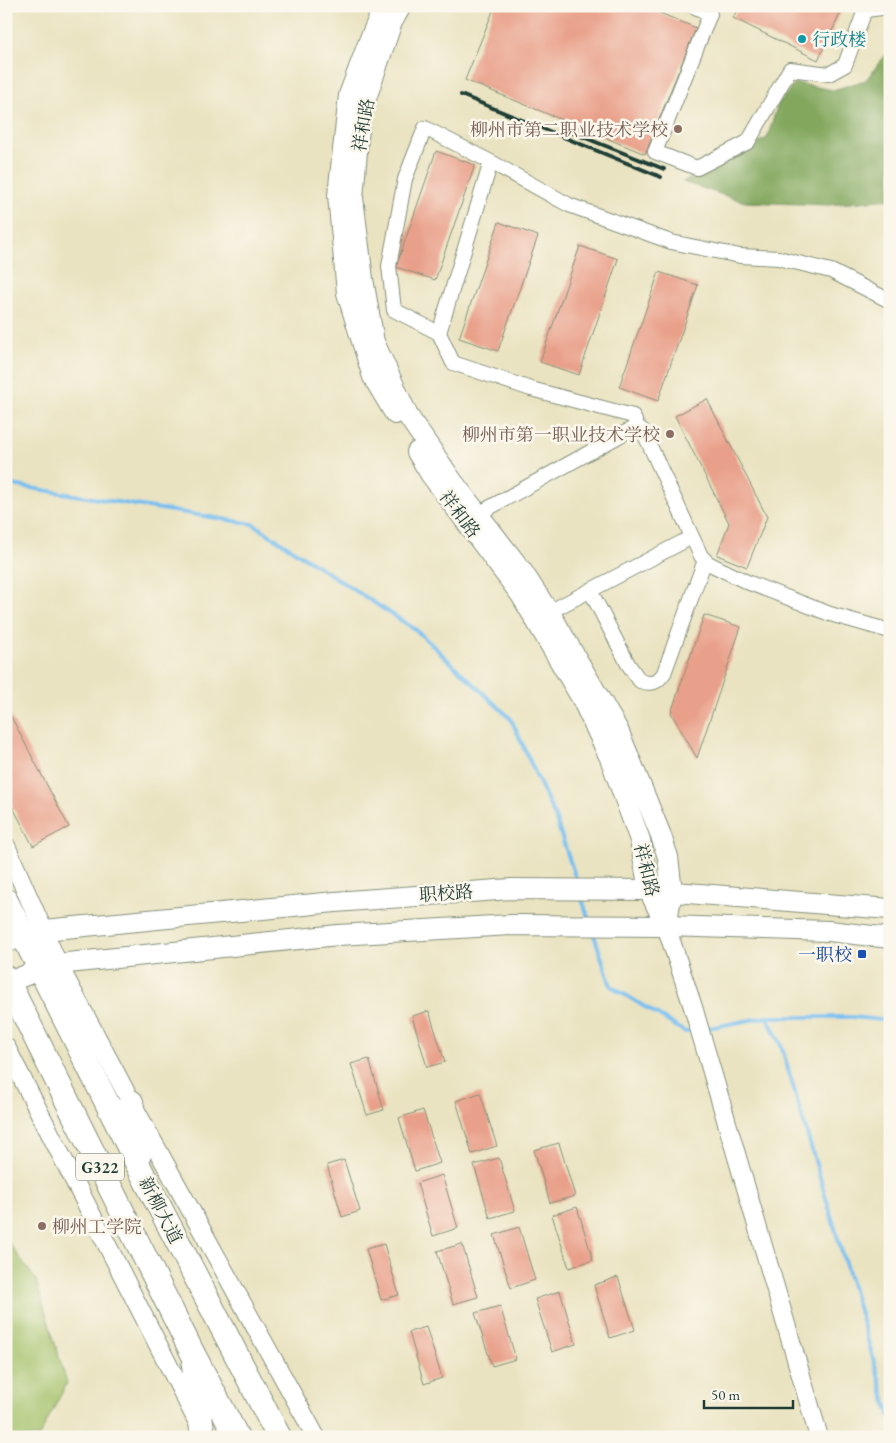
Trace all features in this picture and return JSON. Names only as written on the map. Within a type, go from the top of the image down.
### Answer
[{"type":"highway","name":"新柳大道","points":[[6,900],[25,936],[49,967],[145,1179],[279,1437]]},
{"type":"highway","name":"新柳大道","points":[[8,980],[192,1352],[237,1437]]},
{"type":"highway","points":[[131,1102],[145,1179]]},
{"type":"highway","points":[[192,1352],[204,1433]]},
{"type":"main road","name":"祥和路","points":[[384,6],[349,95],[338,195],[346,293],[372,377],[431,475],[521,595],[582,699],[610,758],[640,840],[648,890],[666,926]]},
{"type":"main road","name":"祥和路","points":[[401,6],[392,22],[360,116],[353,198],[363,279],[374,342],[408,416],[453,482],[522,571],[549,612],[618,730],[660,832],[668,857],[672,892],[666,926]]},
{"type":"main road","name":"职校路","points":[[25,936],[335,902],[511,889],[648,890],[890,909]]},
{"type":"main road","name":"职校路","points":[[8,980],[49,967],[338,935],[511,925],[666,926],[829,931],[890,938]]},
{"type":"street","points":[[693,6],[711,10],[655,152],[696,168],[748,142],[790,69],[829,74],[845,65],[865,10],[890,7]]},
{"type":"street","points":[[890,301],[831,271],[778,258],[740,256],[671,242],[569,206],[491,162],[425,128],[405,179],[390,266],[394,310],[439,332],[453,363],[531,389],[633,416],[637,426],[643,431],[701,556],[708,563],[747,582],[830,614],[890,631]]},
{"type":"street","points":[[439,332],[491,162]]},
{"type":"street","points":[[478,514],[637,426]]},
{"type":"street","points":[[549,612],[692,536]]},
{"type":"street","points":[[590,590],[628,664],[640,682],[650,684],[659,681],[664,672],[705,560]]},
{"type":"street","points":[[6,846],[25,936]]},
{"type":"street","points":[[666,926],[694,1008],[819,1437]]},
{"type":"street","points":[[49,967],[131,1102],[316,1437]]},
{"type":"street","points":[[6,1047],[204,1433]]},
{"type":"green space","points":[[890,48],[890,199],[829,205],[745,202],[683,182],[767,138],[778,104],[795,83],[833,90],[866,80]]},
{"type":"green space","points":[[6,1239],[36,1280],[67,1383],[39,1437],[6,1437]]},
{"type":"building","points":[[495,6],[643,6],[696,28],[645,154],[465,80]]},
{"type":"building","name":"行政楼","points":[[739,6],[844,6],[818,60],[733,18]]},
{"type":"building","points":[[436,151],[475,165],[435,280],[396,267]]},
{"type":"building","points":[[499,222],[538,236],[498,351],[459,338]]},
{"type":"building","points":[[580,246],[618,259],[579,375],[540,362]]},
{"type":"building","points":[[659,272],[698,285],[658,401],[619,387]]},
{"type":"building","points":[[707,399],[767,517],[747,567],[717,555],[729,523],[675,416]]},
{"type":"building","points":[[704,615],[741,627],[697,758],[671,713]]},
{"type":"building","points":[[6,707],[69,827],[33,846],[6,794]]},
{"type":"building","points":[[429,1011],[445,1062],[427,1067],[412,1016]]},
{"type":"building","points":[[369,1059],[384,1110],[367,1115],[351,1064]]},
{"type":"building","points":[[480,1093],[497,1146],[472,1154],[456,1101]]},
{"type":"building","points":[[423,1110],[440,1163],[415,1171],[399,1118]]},
{"type":"building","points":[[559,1143],[575,1196],[550,1203],[534,1150]]},
{"type":"building","points":[[499,1158],[515,1211],[490,1218],[474,1165]]},
{"type":"building","points":[[344,1160],[360,1211],[342,1217],[327,1165]]},
{"type":"building","points":[[442,1175],[458,1228],[433,1236],[417,1183]]},
{"type":"building","points":[[577,1207],[593,1260],[569,1268],[552,1215]]},
{"type":"building","points":[[519,1227],[535,1280],[511,1288],[494,1235]]},
{"type":"building","points":[[384,1244],[399,1295],[381,1300],[366,1249]]},
{"type":"building","points":[[462,1244],[478,1297],[453,1304],[437,1251]]},
{"type":"building","points":[[618,1277],[635,1330],[610,1338],[594,1285]]},
{"type":"building","points":[[560,1291],[576,1344],[552,1352],[535,1299]]},
{"type":"building","points":[[500,1306],[516,1359],[492,1366],[475,1313]]},
{"type":"building","points":[[426,1327],[442,1378],[424,1384],[409,1332]]},
{"type":"waterway","points":[[6,484],[253,524],[416,630],[511,719],[555,817],[577,882]]},
{"type":"waterway","points":[[581,896],[589,920]]},
{"type":"waterway","points":[[593,932],[611,986],[685,1032],[694,1030]]},
{"type":"waterway","points":[[703,1029],[766,1017],[853,1017],[890,1021]]},
{"type":"waterway","points":[[767,1017],[781,1045],[890,1416]]},
{"type":"railway","points":[[461,95],[661,177]]},
{"type":"railway","points":[[573,133],[664,169]]},
{"type":"place","name":"行政楼","points":[[802,39]]},
{"type":"place","name":"柳州市第二职业技术学校","points":[[678,129]]},
{"type":"place","name":"柳州市第一职业技术学校","points":[[670,434]]},
{"type":"place","name":"一职校","points":[[862,954]]},
{"type":"place","name":"柳州工学院","points":[[42,1226]]}]
